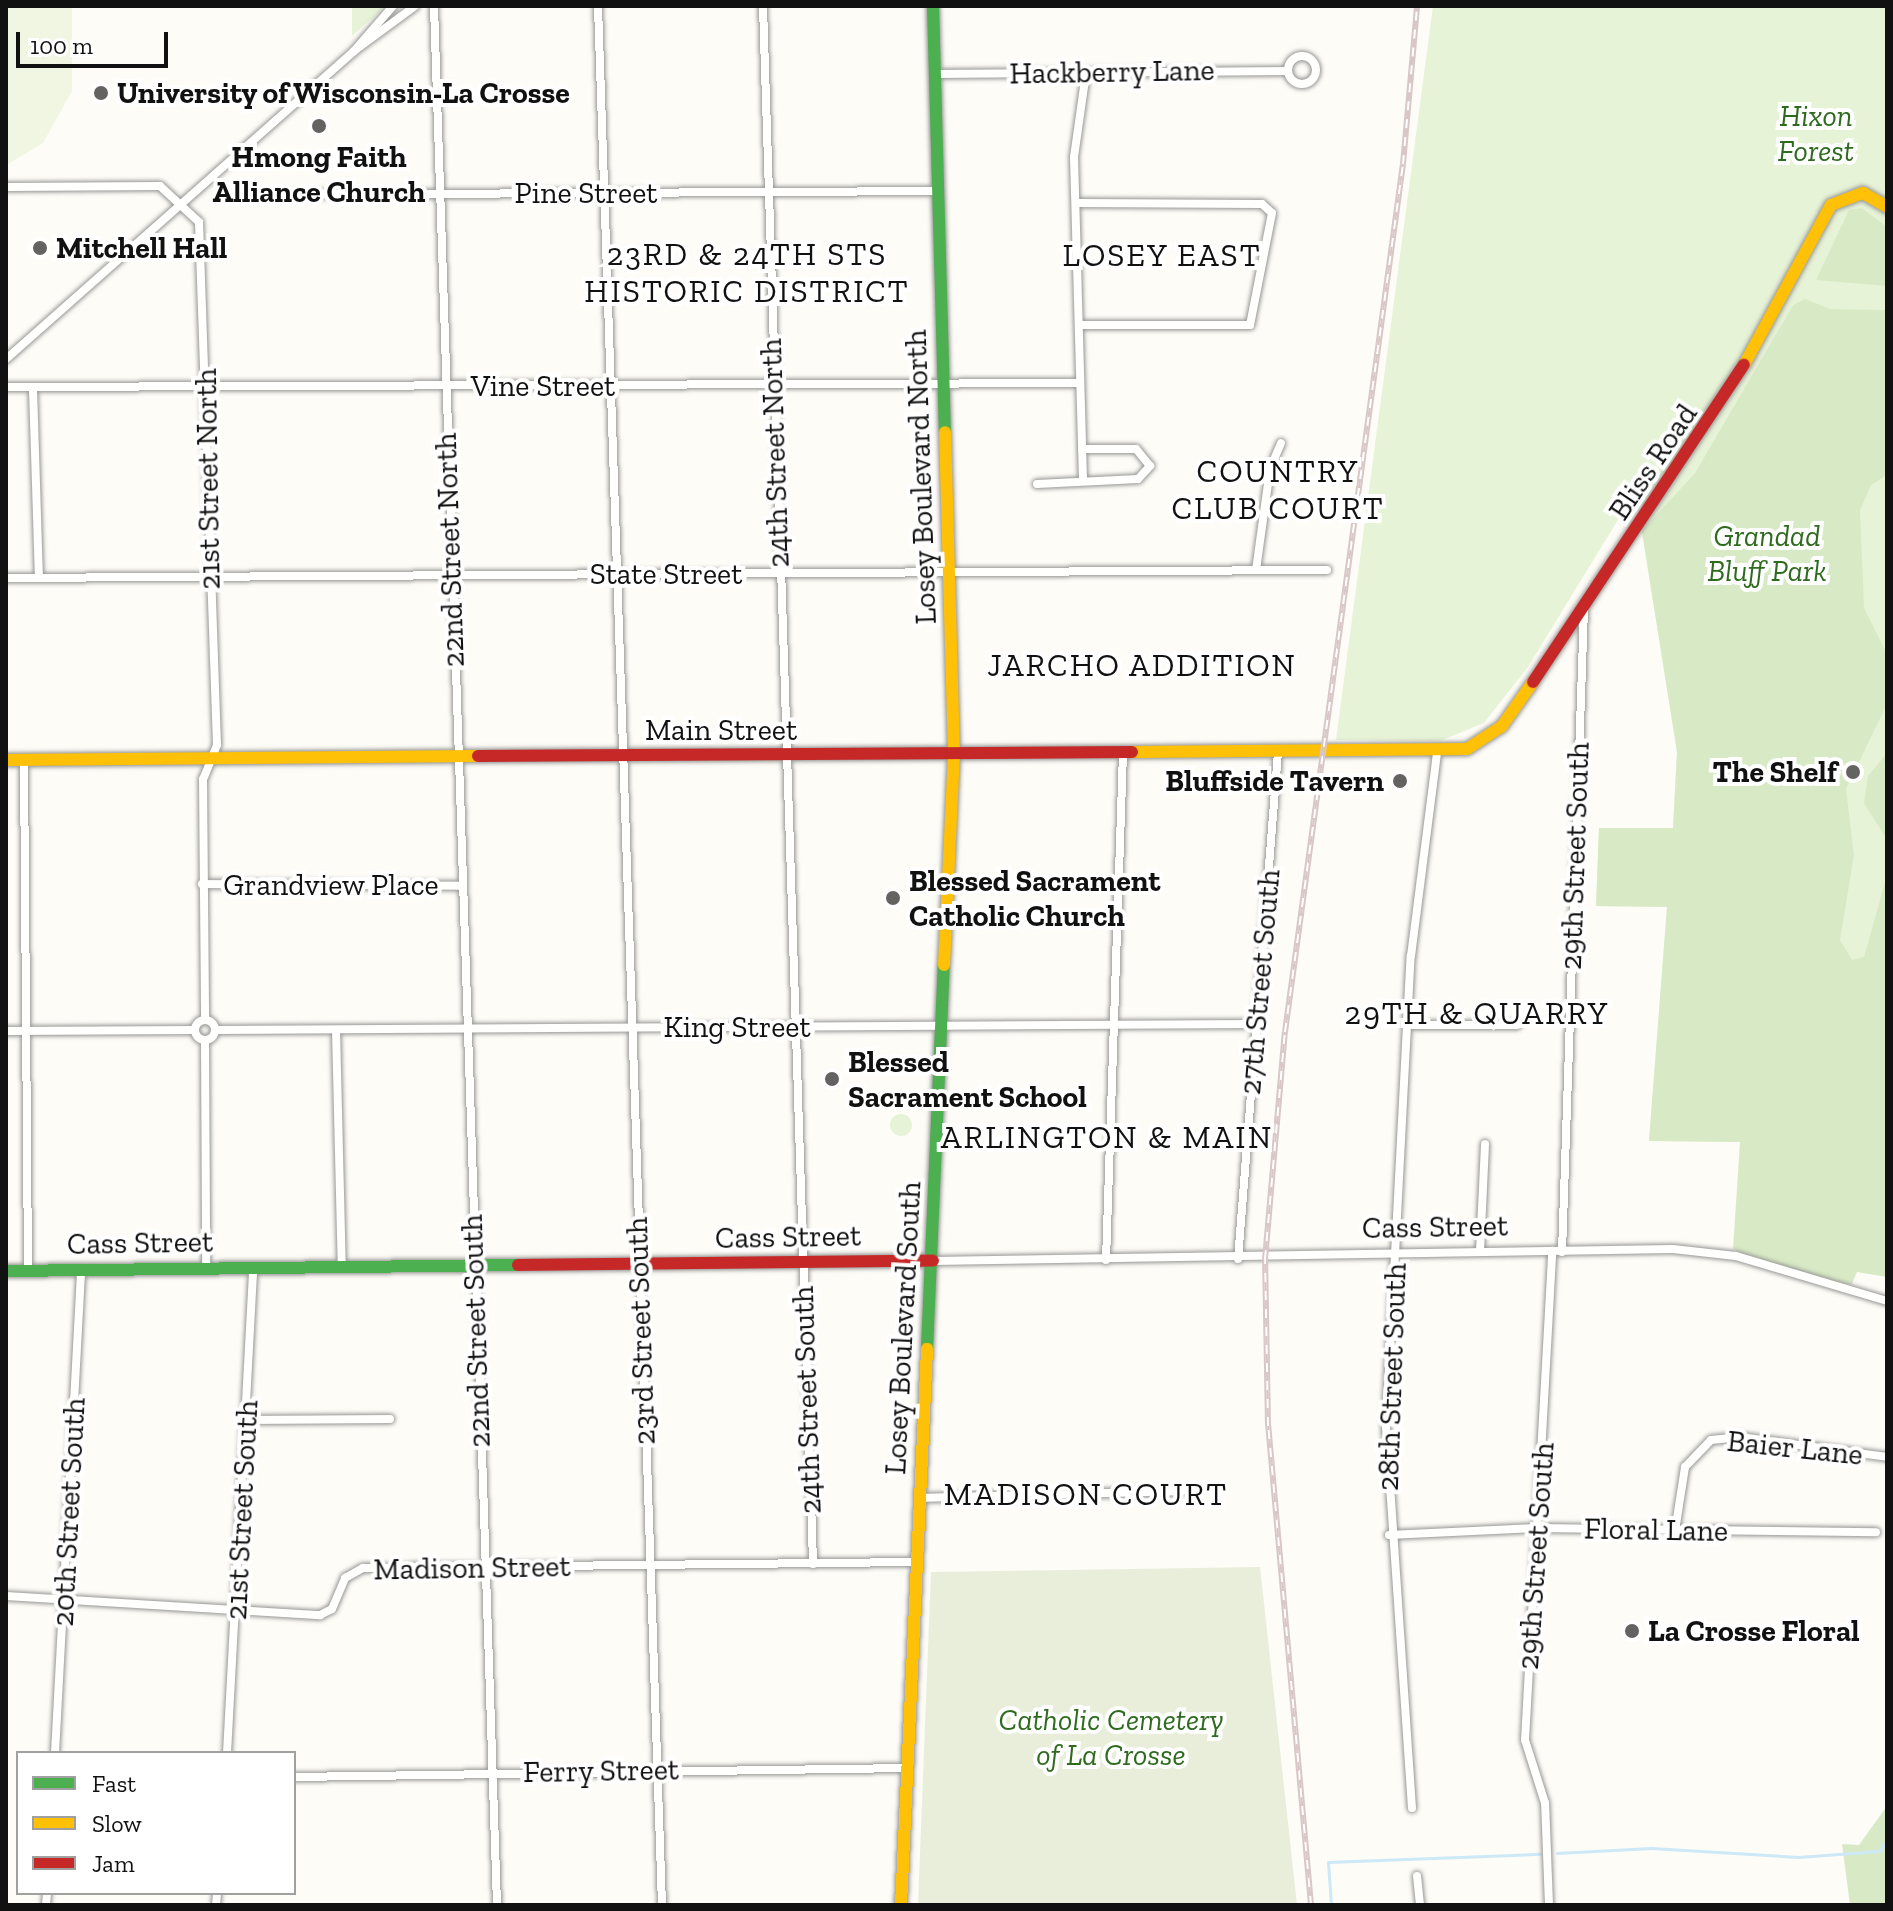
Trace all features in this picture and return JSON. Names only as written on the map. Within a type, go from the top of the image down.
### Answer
[{"type":"street","points":[[354,51],[393,6]]},
{"type":"street","points":[[6,359],[354,51],[415,6]]},
{"type":"street","name":"22nd Street North","points":[[434,6],[456,758]]},
{"type":"street","name":"23rd Street South","points":[[598,6],[608,386],[662,1905]]},
{"type":"street","name":"24th Street North","points":[[763,6],[772,384],[786,755]]},
{"type":"street","name":"Losey Boulevard North","points":[[933,6],[954,754]]},
{"type":"street","name":"Hackberry Lane","points":[[936,74],[1288,71]]},
{"type":"street","points":[[1083,479],[1074,141],[1086,73]]},
{"type":"street","points":[[6,187],[160,186],[184,201]]},
{"type":"street","name":"Pine Street","points":[[233,195],[940,191]]},
{"type":"street","name":"Bliss Road","points":[[1437,754],[1479,744],[1502,726],[1724,402],[1831,205],[1863,193],[1887,207]]},
{"type":"street","name":"21st Street North","points":[[184,201],[199,222],[217,745],[210,761]]},
{"type":"street","points":[[1076,203],[1270,207],[1250,325],[1079,325]]},
{"type":"street","name":"Vine Street","points":[[6,387],[1080,383]]},
{"type":"street","points":[[33,389],[39,578]]},
{"type":"street","points":[[1256,570],[1270,469],[1281,443]]},
{"type":"street","points":[[1037,484],[1083,479],[1138,479],[1150,460],[1136,449],[1082,449]]},
{"type":"street","name":"State Street","points":[[6,578],[1327,570]]},
{"type":"street","name":"29th Street South","points":[[1562,1252],[1585,605]]},
{"type":"street","name":"Main Street","points":[[6,760],[1278,752],[1437,754]]},
{"type":"street","name":"27th Street South","points":[[1238,1259],[1278,752]]},
{"type":"street","name":"Losey Boulevard South","points":[[901,1905],[954,754]]},
{"type":"street","points":[[1106,1260],[1118,1024],[1123,754]]},
{"type":"street","name":"28th Street South","points":[[1412,1808],[1389,1535],[1396,1252],[1406,1025],[1437,754]]},
{"type":"street","name":"24th Street South","points":[[786,755],[813,1564]]},
{"type":"street","name":"22nd Street South","points":[[456,758],[482,1567],[497,1905]]},
{"type":"street","points":[[24,760],[28,1271]]},
{"type":"street","points":[[6,1031],[195,1030],[205,1020],[203,779],[210,761]]},
{"type":"street","name":"Grandview Place","points":[[202,884],[461,886]]},
{"type":"street","points":[[205,1020],[216,1030],[205,1040]]},
{"type":"street","name":"King Street","points":[[216,1030],[1257,1024]]},
{"type":"street","points":[[1406,1025],[1517,1025]]},
{"type":"street","points":[[195,1030],[205,1040],[206,1269]]},
{"type":"street","points":[[336,1030],[342,1268]]},
{"type":"street","points":[[1480,1251],[1485,1144]]},
{"type":"street","name":"Cass Street","points":[[6,1271],[1238,1259],[1480,1251],[1714,1252],[1887,1301]]},
{"type":"street","name":"29th Street South","points":[[1549,1905],[1545,1803],[1525,1740],[1552,1251]]},
{"type":"street","name":"21st Street South","points":[[227,1751],[248,1420],[253,1267]]},
{"type":"street","name":"20th Street South","points":[[55,1751],[81,1271]]},
{"type":"street","points":[[248,1420],[390,1419]]},
{"type":"street","name":"Baier Lane","points":[[1675,1531],[1685,1467],[1711,1440],[1740,1437],[1887,1457]]},
{"type":"street","points":[[920,1498],[1182,1491]]},
{"type":"street","name":"Floral Lane","points":[[1389,1535],[1536,1528],[1876,1532]]},
{"type":"street","name":"Madison Street","points":[[6,1596],[325,1615],[352,1571],[917,1562]]},
{"type":"street","name":"Ferry Street","points":[[296,1777],[908,1768]]},
{"type":"street","points":[[1417,1876],[1420,1905]]},
{"type":"green space","points":[[6,6],[72,6],[72,91],[43,143],[6,165]]},
{"type":"green space","points":[[352,6],[386,6],[352,36]]},
{"type":"green space","name":"Hixon Forest","points":[[1433,6],[1887,6],[1887,1255],[1736,1256],[1740,1142],[1649,1141],[1667,907],[1596,906],[1599,828],[1673,828],[1677,752],[1641,527],[1647,517],[1635,492],[1528,667],[1484,723],[1440,741],[1336,740]]},
{"type":"green space","points":[[1862,208],[1887,227],[1887,286],[1816,280],[1849,210]]},
{"type":"green space","name":"Grandad Bluff Park","points":[[1805,299],[1830,309],[1887,310],[1887,475],[1871,485],[1860,510],[1864,608],[1887,654],[1887,704],[1846,789],[1854,855],[1840,940],[1852,960],[1864,957],[1887,875],[1887,1277],[1857,1272],[1852,1284],[1827,1283],[1733,1249],[1740,1142],[1649,1141],[1667,907],[1596,906],[1599,828],[1673,828],[1677,752],[1642,531],[1695,473],[1793,305]]},
{"type":"green space","points":[[1887,753],[1887,840],[1864,803],[1868,776]]},
{"type":"green space","points":[[897,1114],[905,1114],[912,1125],[905,1136],[897,1136],[890,1129],[890,1121]]},
{"type":"green space","name":"Catholic Cemetery of La Crosse","points":[[1260,1567],[1297,1905],[918,1905],[931,1572]]},
{"type":"green space","points":[[1887,1806],[1887,1905],[1850,1905],[1842,1844],[1859,1845]]},
{"type":"waterway","points":[[1557,1853],[1651,1848],[1798,1857],[1880,1851],[1887,1839]]},
{"type":"waterway","points":[[1331,1905],[1328,1862],[1540,1854]]},
{"type":"railway","points":[[1311,1905],[1268,1426],[1265,1259],[1285,1032],[1403,164],[1417,6]]},
{"type":"traffic: fast","points":[[933,6],[945,432]]},
{"type":"traffic: fast","points":[[927,1349],[944,965]]},
{"type":"traffic: fast","points":[[6,1271],[518,1265]]},
{"type":"traffic: slow","points":[[1744,365],[1831,205],[1863,193],[1887,207]]},
{"type":"traffic: slow","points":[[944,965],[954,754],[945,432]]},
{"type":"traffic: slow","points":[[1132,752],[1467,749],[1502,726],[1533,682]]},
{"type":"traffic: slow","points":[[6,760],[478,756]]},
{"type":"traffic: slow","points":[[901,1905],[927,1349]]},
{"type":"traffic: jam","points":[[1533,682],[1744,365]]},
{"type":"traffic: jam","points":[[478,756],[1132,752]]},
{"type":"traffic: jam","points":[[518,1265],[933,1261]]},
{"type":"place","name":"University of Wisconsin-La Crosse","points":[[101,93]]},
{"type":"place","name":"Hmong Faith Alliance Church","points":[[319,126]]},
{"type":"place","name":"Mitchell Hall","points":[[40,248]]},
{"type":"place","name":"The Shelf","points":[[1853,772]]},
{"type":"place","name":"Bluffside Tavern","points":[[1400,781]]},
{"type":"place","name":"Blessed Sacrament Catholic Church","points":[[893,898]]},
{"type":"place","name":"Blessed Sacrament School","points":[[832,1079]]},
{"type":"place","name":"La Crosse Floral","points":[[1632,1631]]},
{"type":"district","name":"LOSEY EAST","points":[[1162,255]]},
{"type":"district","name":"23RD & 24TH STS HISTORIC DISTRICT","points":[[747,274]]},
{"type":"district","name":"COUNTRY CLUB COURT","points":[[1278,490]]},
{"type":"district","name":"JARCHO ADDITION","points":[[1142,665]]},
{"type":"district","name":"29TH & QUARRY","points":[[1477,1013]]},
{"type":"district","name":"ARLINGTON & MAIN","points":[[1107,1137]]},
{"type":"district","name":"MADISON COURT","points":[[1086,1494]]}]
